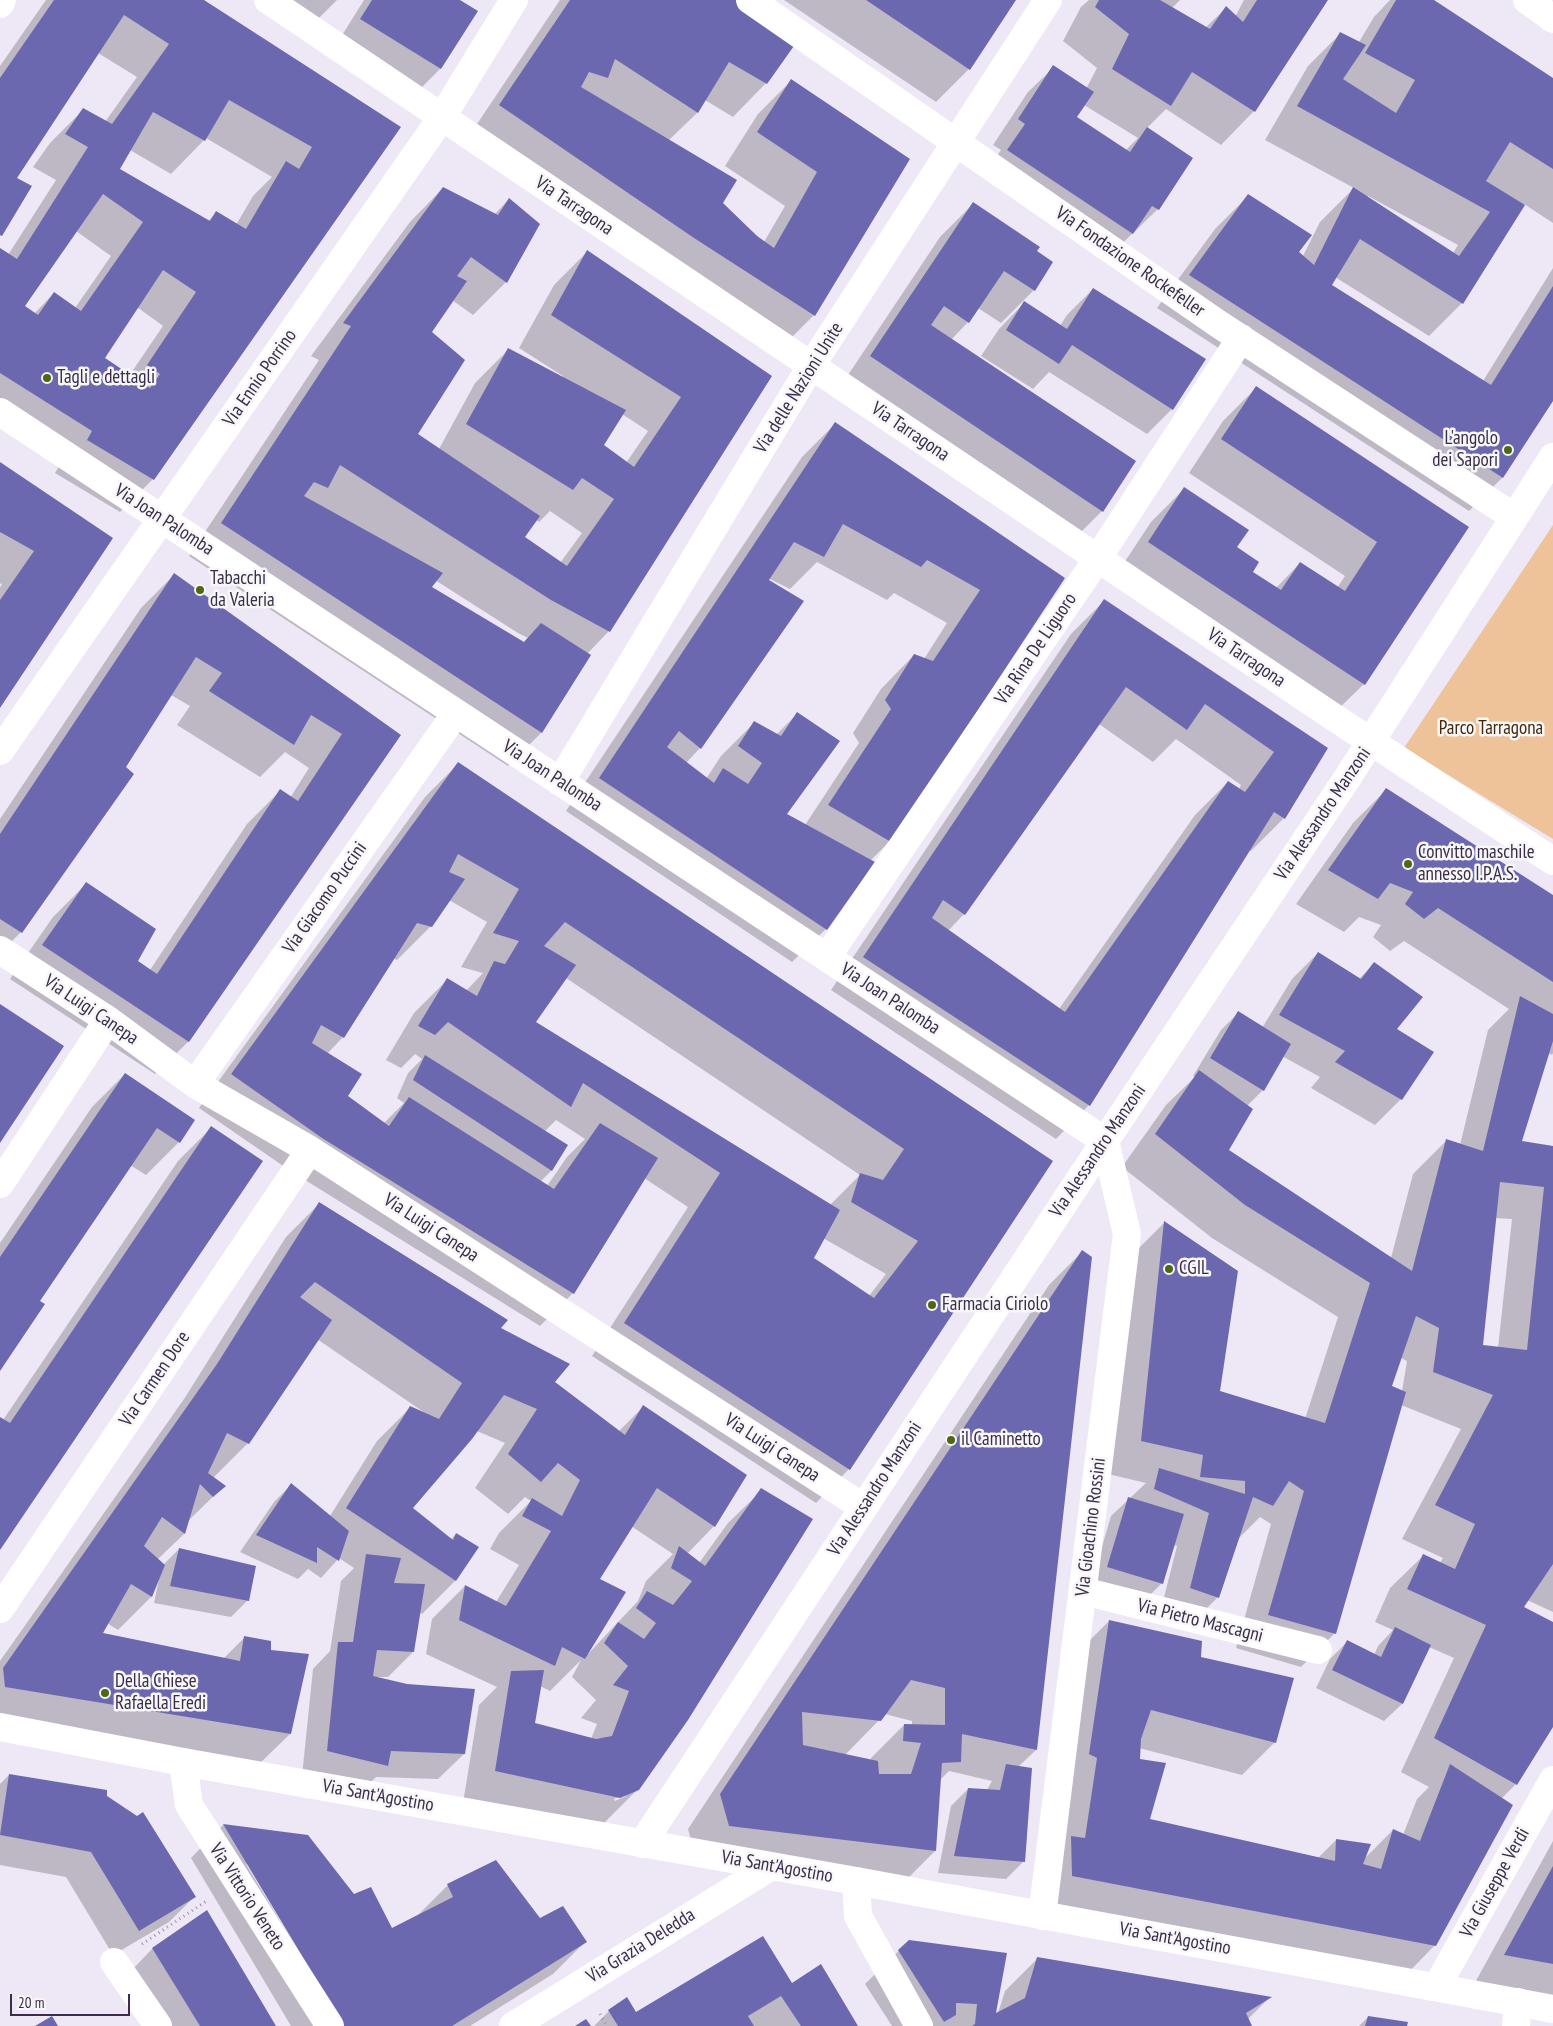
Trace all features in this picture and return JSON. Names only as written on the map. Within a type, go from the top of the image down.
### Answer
[{"type":"street","points":[[0,4],[2,0]]},
{"type":"street","name":"Via Tarragona","points":[[268,0],[1371,742],[1553,861]]},
{"type":"street","name":"Via Ennio Porrino","points":[[0,751],[442,117],[514,0]]},
{"type":"street","name":"Via Fondazione Rockefeller","points":[[750,0],[1241,338],[1514,517]]},
{"type":"street","name":"Via delle Nazioni Unite","points":[[560,782],[811,366],[1048,0]]},
{"type":"street","points":[[1527,0],[1553,19]]},
{"type":"street","name":"Via Rina De Liguoro","points":[[827,958],[1098,558],[1241,338]]},
{"type":"street","name":"Via Joan Palomba","points":[[0,412],[1105,1140]]},
{"type":"street","name":"Via Alessandro Manzoni","points":[[642,1844],[1105,1140],[1371,742],[1553,457]]},
{"type":"street","name":"Via Giacomo Puccini","points":[[195,1084],[456,713]]},
{"type":"street","name":"Via Luigi Canepa","points":[[0,950],[108,1020],[195,1084],[310,1150],[863,1507]]},
{"type":"street","points":[[0,1184],[108,1020]]},
{"type":"street","name":"Via Gioachino Rossini","points":[[1042,1916],[1127,1234],[1105,1140]]},
{"type":"street","name":"Via Carmen Dore","points":[[0,1609],[310,1150]]},
{"type":"street","name":"Via Pietro Mascagni","points":[[1083,1591],[1318,1650]]},
{"type":"street","name":"Via Sant'Agostino","points":[[0,1727],[183,1762],[1437,1986],[1517,2014],[1553,2009]]},
{"type":"street","name":"Via Vittorio Veneto","points":[[183,1762],[189,1805],[330,2026]]},
{"type":"street","name":"Via Giuseppe Verdi","points":[[1437,1986],[1553,1780]]},
{"type":"street","name":"Via Grazia Deledda","points":[[513,2026],[770,1867]]},
{"type":"street","points":[[856,1881],[858,1916],[919,2026]]},
{"type":"street","points":[[114,1962],[158,2026]]},
{"type":"path","points":[[114,1962],[180,1920],[236,1880]]},
{"type":"green space","name":"Parco Tarragona","points":[[1553,525],[1553,839],[1404,748]]},
{"type":"building","points":[[54,0],[204,0],[401,127],[154,480],[87,440],[92,431],[0,373],[0,248],[17,259],[88,147],[65,134],[83,108],[112,124],[169,44],[124,15],[17,178],[32,186],[2,236],[0,235],[0,78]],"holes":[[[229,100],[312,147],[299,169],[286,161],[246,229],[216,211],[210,221],[120,169],[153,112],[205,141]],[[103,194],[143,222],[81,311],[54,292],[38,315],[25,306]],[[163,270],[196,292],[147,365],[160,374],[150,388],[105,358]]]},
{"type":"building","points":[[372,0],[460,0],[478,11],[441,69],[360,19]]},
{"type":"building","points":[[570,0],[748,0],[801,36],[767,84],[729,62],[698,113],[615,59],[608,78],[589,72],[581,87],[737,180],[723,203],[757,236],[774,248],[817,172],[757,132],[791,79],[910,159],[815,316],[694,238],[499,105]]},
{"type":"building","points":[[866,0],[1016,0],[970,70]]},
{"type":"building","points":[[1099,0],[1160,0],[1210,29],[1226,6],[1243,22],[1257,0],[1328,0],[1255,112],[1192,72],[1171,106],[1112,69],[1129,34],[1095,7]]},
{"type":"building","points":[[1396,0],[1434,0],[1553,78],[1553,169],[1510,142],[1486,181],[1525,205],[1463,304],[1360,239],[1332,285],[1491,385],[1553,286],[1553,401],[1503,478],[1189,275],[1248,194],[1312,235],[1299,252],[1314,265],[1353,187],[1459,256],[1490,212],[1297,106],[1340,32],[1366,45],[1343,79],[1396,113],[1415,80],[1365,53]]},
{"type":"building","points":[[1053,65],[1094,92],[1077,117],[1130,152],[1147,127],[1193,158],[1159,210],[1152,206],[1133,234],[1007,150],[1025,124],[1018,119]]},
{"type":"building","points":[[443,187],[498,215],[509,198],[540,224],[507,283],[471,257],[457,276],[467,281],[432,332],[465,360],[418,434],[540,516],[525,537],[567,566],[614,499],[582,478],[573,490],[466,424],[508,348],[626,410],[604,445],[634,467],[681,397],[551,315],[587,250],[772,376],[610,632],[551,600],[340,465],[328,488],[314,482],[304,496],[443,573],[432,587],[524,642],[541,623],[591,655],[542,733],[221,523],[351,326],[343,323]]},
{"type":"building","points":[[973,202],[1040,247],[1037,251],[1053,262],[1035,291],[1004,271],[969,323],[944,306],[931,325],[1136,461],[1103,512],[870,356]]},
{"type":"building","points":[[1093,288],[1206,359],[1173,410],[1072,345],[1059,364],[1006,330],[1024,301],[1067,329]]},
{"type":"building","points":[[1256,386],[1469,527],[1365,685],[1148,542],[1184,487],[1249,530],[1237,547],[1259,562],[1253,572],[1281,590],[1300,562],[1345,591],[1377,542],[1221,439]]},
{"type":"building","points":[[835,422],[1065,578],[891,842],[828,805],[891,709],[885,700],[914,654],[933,661],[980,590],[927,560],[921,567],[843,524],[824,557],[794,542],[769,580],[804,601],[701,749],[679,731],[667,747],[714,783],[723,768],[748,784],[762,763],[738,746],[754,721],[781,736],[797,712],[840,741],[787,814],[875,862],[827,930],[599,778]]},
{"type":"building","points":[[0,462],[113,538],[0,708],[0,600],[34,551],[0,532]]},
{"type":"building","points":[[174,573],[401,735],[189,1042],[42,945],[86,882],[156,929],[138,961],[157,974],[280,789],[298,801],[342,734],[311,715],[294,745],[209,691],[222,673],[196,657],[126,767],[134,774],[22,933],[0,919],[0,834]]},
{"type":"building","points":[[1104,599],[1328,748],[1285,819],[1274,812],[1090,1106],[863,957]],"holes":[[[1126,687],[1187,730],[1205,704],[1274,752],[1245,792],[1228,781],[1065,1012],[932,918],[943,900],[965,915]]]},
{"type":"building","points":[[458,762],[1053,1161],[850,1470],[624,1323],[720,1173],[583,1083],[571,1107],[448,1022],[435,1035],[418,1026],[447,978],[477,996],[494,961],[505,964],[519,941],[493,933],[519,889],[458,854],[449,872],[465,879],[432,927],[417,923],[344,1038],[321,1025],[312,1043],[362,1074],[348,1096],[389,1126],[409,1097],[554,1189],[600,1123],[658,1158],[574,1294],[322,1138],[231,1074]],"holes":[[[565,922],[904,1149],[883,1180],[860,1173],[851,1202],[918,1241],[874,1298],[814,1258],[840,1210],[536,1022],[576,965],[544,946]]]},
{"type":"building","points":[[1386,788],[1553,895],[1553,982],[1438,908],[1424,919],[1405,904],[1413,892],[1390,883],[1378,899],[1328,870]]},
{"type":"building","points":[[1318,952],[1361,979],[1374,962],[1423,997],[1397,1029],[1434,1052],[1402,1100],[1335,1062],[1345,1051],[1279,1015]]},
{"type":"building","points":[[1520,996],[1553,1014],[1553,1041],[1522,1141],[1553,1146],[1553,1564],[1524,1607],[1553,1622],[1553,1727],[1517,1785],[1434,1738],[1486,1625],[1407,1589],[1423,1554],[1455,1569],[1475,1524],[1435,1505],[1493,1395],[1433,1372],[1439,1328],[1416,1316],[1392,1386],[1406,1392],[1336,1634],[1268,1615],[1304,1491],[1289,1481],[1273,1506],[1253,1497],[1219,1598],[1190,1588],[1209,1513],[1154,1489],[1159,1468],[1245,1494],[1245,1481],[1200,1477],[1203,1455],[1141,1441],[1164,1221],[1238,1271],[1220,1391],[1325,1423],[1370,1283],[1245,1205],[1155,1134],[1199,1070],[1253,1109],[1229,1150],[1412,1271],[1446,1139],[1483,1151]],"holes":[[[1500,1182],[1544,1187],[1527,1350],[1483,1345]]]},
{"type":"building","points":[[0,1004],[64,1046],[0,1143]]},
{"type":"building","points":[[1238,1011],[1291,1044],[1264,1091],[1210,1058]]},
{"type":"building","points":[[425,1055],[568,1145],[552,1171],[413,1080]]},
{"type":"building","points":[[125,1073],[195,1120],[180,1143],[157,1128],[40,1301],[45,1304],[0,1371],[0,1257]]},
{"type":"building","points":[[211,1126],[263,1161],[0,1550],[0,1417],[10,1423]]},
{"type":"building","points":[[319,1202],[508,1320],[501,1328],[570,1364],[555,1382],[625,1435],[643,1405],[747,1475],[715,1527],[657,1488],[600,1579],[626,1592],[585,1659],[562,1647],[555,1666],[459,1620],[465,1585],[506,1606],[551,1531],[522,1516],[532,1498],[562,1516],[580,1480],[558,1463],[541,1482],[508,1454],[537,1409],[504,1395],[472,1439],[413,1508],[453,1540],[456,1533],[479,1547],[456,1581],[346,1508],[410,1406],[439,1419],[462,1383],[315,1282],[300,1297],[332,1320],[249,1444],[227,1433],[208,1473],[226,1486],[213,1497],[200,1484],[185,1534],[162,1517],[144,1546],[165,1565],[152,1597],[131,1584],[103,1633],[240,1661],[244,1636],[271,1641],[271,1650],[309,1654],[291,1734],[5,1687],[3,1668],[217,1364]]},
{"type":"building","points":[[1082,1250],[1092,1257],[1037,1750],[962,1734],[961,1762],[942,1763],[936,1851],[729,1826],[720,1794]],"holes":[[[911,1680],[945,1688],[945,1725],[904,1724],[903,1741],[921,1743],[911,1774],[879,1774],[878,1761],[803,1745],[802,1712],[881,1721]]]},
{"type":"building","points":[[291,1483],[349,1531],[339,1561],[317,1547],[317,1563],[256,1535]]},
{"type":"building","points":[[761,1488],[813,1519],[688,1720],[639,1790],[620,1798],[495,1771],[511,1671],[544,1670],[535,1723],[596,1739],[612,1736],[629,1691],[613,1685],[628,1666],[604,1643],[618,1622],[644,1639],[656,1623],[636,1608],[647,1591],[673,1605],[692,1581],[671,1568],[679,1546],[705,1566]]},
{"type":"building","points":[[1128,1497],[1184,1514],[1163,1584],[1107,1567]]},
{"type":"building","points":[[179,1548],[256,1566],[249,1601],[170,1586]]},
{"type":"building","points":[[366,1554],[401,1558],[394,1583],[425,1584],[414,1652],[377,1650],[373,1676],[407,1684],[475,1689],[465,1754],[391,1751],[388,1766],[327,1751],[338,1642],[353,1642]]},
{"type":"building","points":[[1109,1620],[1202,1641],[1201,1657],[1294,1678],[1276,1743],[1151,1710],[1141,1739],[1140,1759],[1166,1763],[1150,1819],[1335,1861],[1336,1839],[1371,1844],[1363,1864],[1381,1869],[1393,1829],[1420,1841],[1450,1764],[1513,1805],[1436,1946],[1072,1876],[1071,1836],[1085,1838],[1097,1758],[1089,1754]]},
{"type":"building","points":[[1395,1627],[1431,1645],[1403,1704],[1332,1670],[1347,1640],[1381,1657]]},
{"type":"building","points":[[1006,1764],[1032,1768],[1025,1862],[954,1856],[968,1788],[1000,1790]]},
{"type":"building","points":[[9,1774],[107,1790],[107,1796],[137,1816],[143,1812],[196,1897],[139,1931],[91,1852],[0,1835]]},
{"type":"building","points":[[223,1824],[308,1835],[354,1894],[371,1887],[392,1928],[453,1897],[447,1884],[496,1860],[540,1918],[563,1906],[587,1942],[452,2026],[344,2026]]},
{"type":"building","points":[[1553,1866],[1553,1964],[1504,1955]]},
{"type":"building","points":[[207,1910],[276,2026],[200,2026],[152,1948]]},
{"type":"building","points":[[763,1936],[792,1983],[821,1964],[858,2026],[801,2026],[781,1996],[748,2016],[754,2026],[618,2026],[608,2010],[627,1997],[636,2012]]},
{"type":"building","points":[[909,1940],[1007,1953],[996,2013],[1025,1998],[1037,1957],[1272,1997],[1246,2013],[1252,2026],[972,2026],[975,2024],[977,2004],[956,2003],[956,2015],[944,2022],[898,1950]]},
{"type":"building","points":[[52,2016],[58,2026],[35,2026]]},
{"type":"building","points":[[1368,2016],[1408,2022],[1407,2026],[1365,2026]]},
{"type":"building","points":[[586,2019],[591,2026],[575,2026]]},
{"type":"place","name":"Tagli e dettagli","points":[[47,378]]},
{"type":"place","name":"L'angolo dei Sapori","points":[[1508,450]]},
{"type":"place","name":"Tabacchi da Valeria","points":[[200,590]]},
{"type":"place","name":"Convitto maschile annesso I.P.A.S.","points":[[1408,864]]},
{"type":"place","name":"CGIL","points":[[1169,1269]]},
{"type":"place","name":"Farmacia Ciriolo","points":[[932,1305]]},
{"type":"place","name":"il Caminetto","points":[[951,1440]]},
{"type":"place","name":"Della Chiese Rafaella Eredi","points":[[105,1693]]}]
